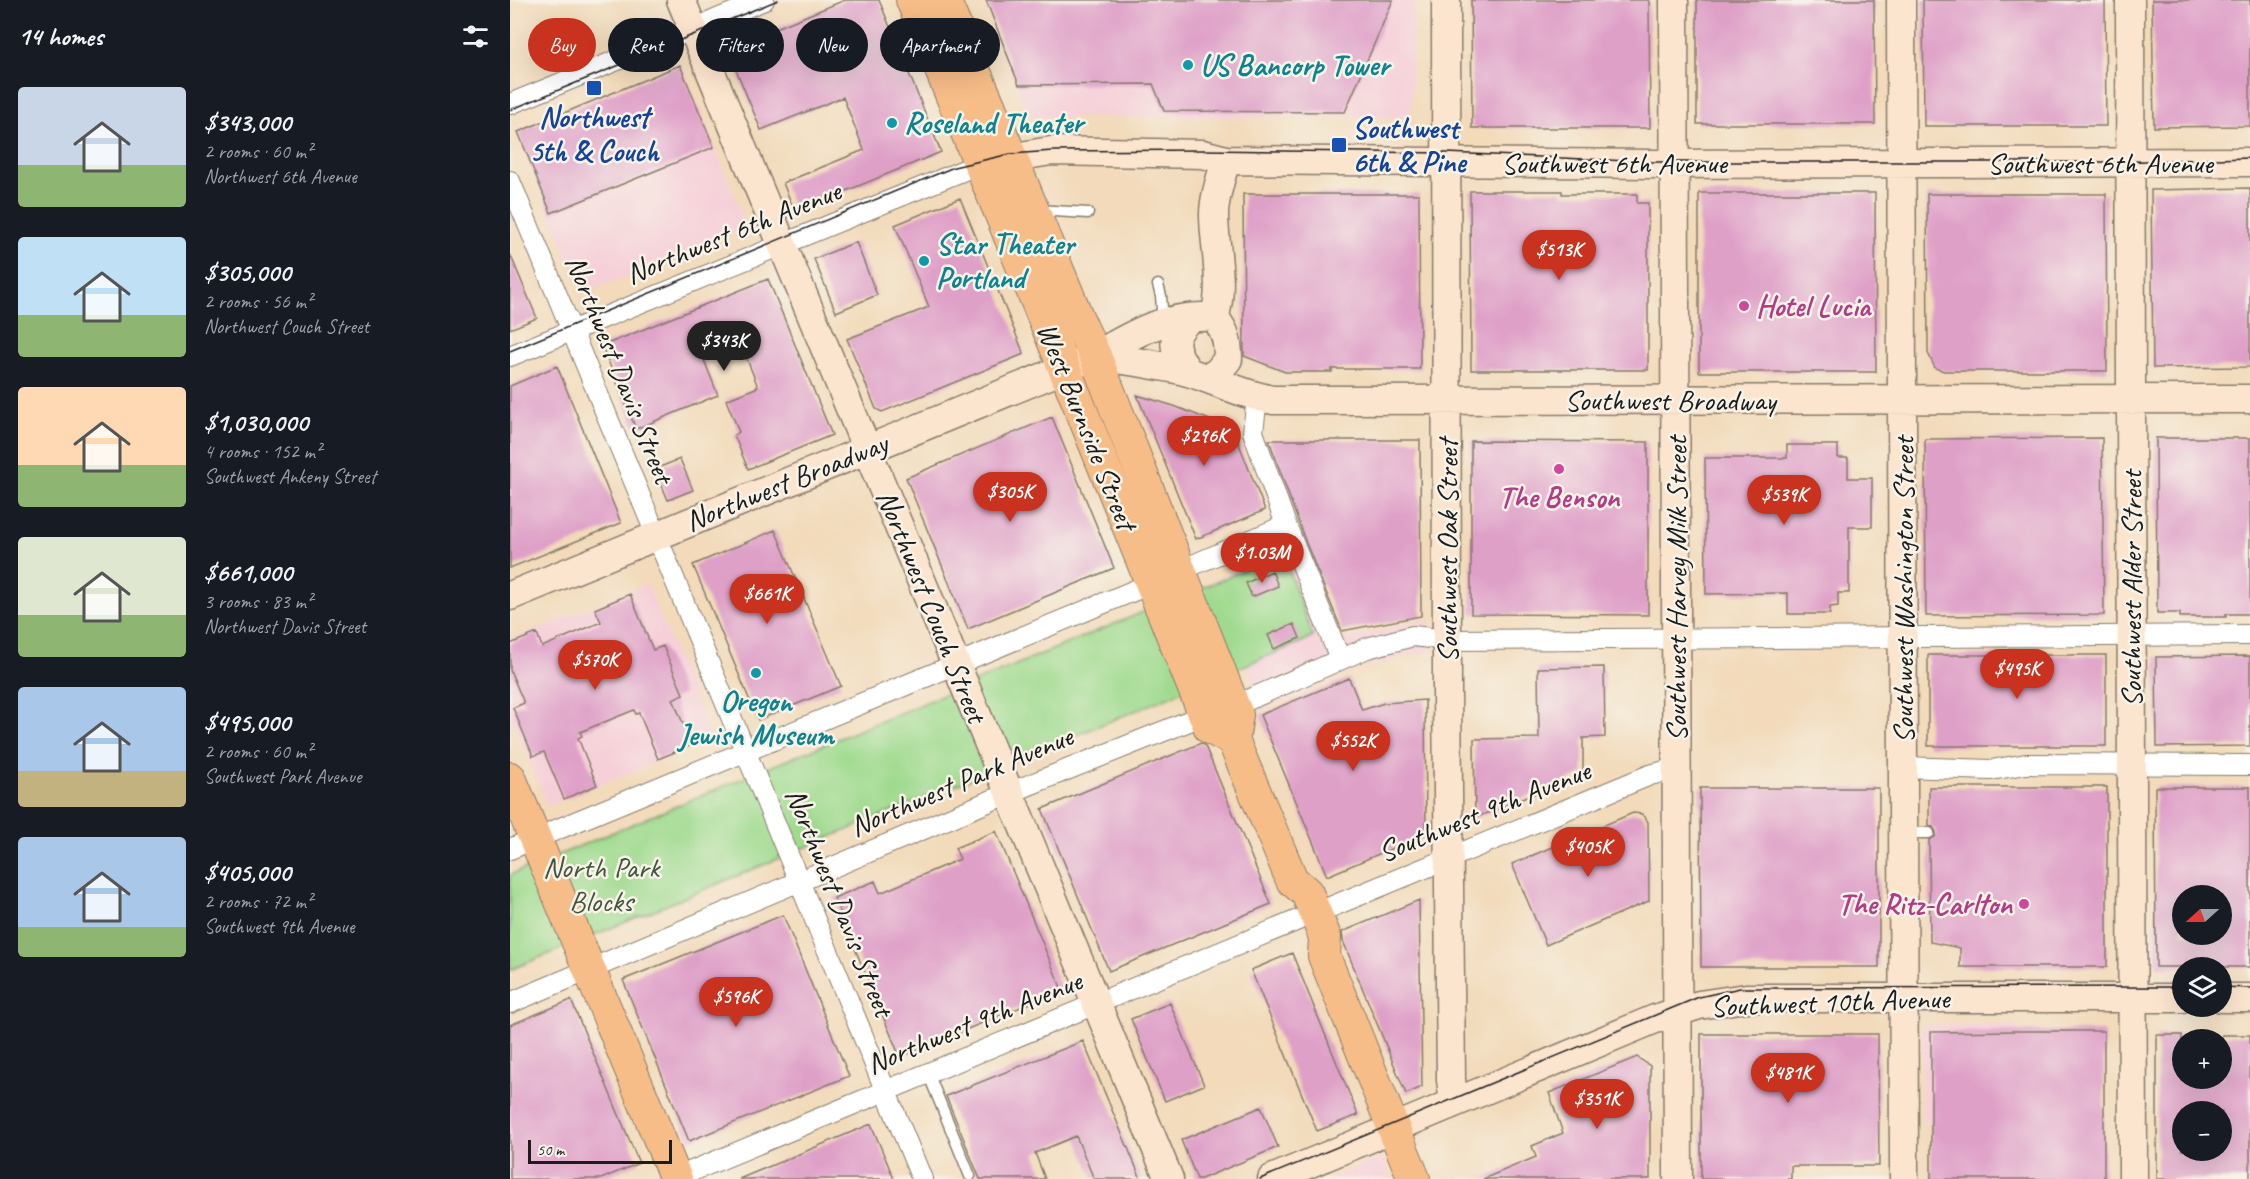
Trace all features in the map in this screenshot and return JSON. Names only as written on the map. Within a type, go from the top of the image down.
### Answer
[{"type":"main road","name":"West Burnside Street","points":[[912,0],[1150,584],[1219,710]]},
{"type":"main road","name":"West Burnside Street","points":[[944,0],[1095,357],[1179,570],[1219,710],[1210,728],[1233,740],[1292,879],[1290,900],[1307,917],[1307,944],[1324,956],[1414,1179]]},
{"type":"main road","points":[[510,778],[523,844],[589,969],[675,1179]]},
{"type":"street","name":"Northwest Couch Street","points":[[681,0],[1169,1179]]},
{"type":"street","points":[[510,104],[764,0]]},
{"type":"street","name":"Southwest Oak Street","points":[[1446,0],[1447,640],[1451,1075],[1454,1102]]},
{"type":"street","name":"Southwest Harvey Milk Street","points":[[1674,0],[1678,1179]]},
{"type":"street","name":"Southwest Washington Street","points":[[1901,0],[1903,767],[1916,833],[1904,998],[1904,1179]]},
{"type":"street","name":"Southwest Alder Street","points":[[2130,0],[2133,1179]]},
{"type":"street","name":"Southwest 6th Avenue","points":[[980,164],[1051,151],[1203,154],[1226,160],[1446,163],[2250,162]]},
{"type":"street","points":[[1189,320],[1222,327],[1227,340],[1228,359],[1217,373],[1197,375],[1178,356],[1175,345],[1180,328],[1189,320],[1218,302],[1215,203],[1226,160]]},
{"type":"street","name":"Northwest 6th Avenue","points":[[510,356],[980,164]]},
{"type":"street","name":"Northwest Davis Street","points":[[510,181],[922,1179]]},
{"type":"street","name":"Southwest Broadway","points":[[1063,369],[1095,357],[1144,328],[1189,320]]},
{"type":"street","name":"Southwest Broadway","points":[[1095,357],[1150,363],[1197,375],[1257,398],[1273,400],[2250,399]]},
{"type":"street","name":"Northwest Broadway","points":[[510,596],[1063,369]]},
{"type":"street","points":[[1257,398],[1253,432],[1286,525],[1340,659]]},
{"type":"street","points":[[1179,570],[1286,525]]},
{"type":"street","points":[[523,844],[1150,584]]},
{"type":"street","name":"Northwest Park Avenue","points":[[510,1003],[1009,793],[1219,710],[1367,648],[1413,636],[1447,640],[2250,635]]},
{"type":"street","points":[[1903,767],[1991,770],[2026,764],[2250,765]]},
{"type":"street","name":"Southwest 9th Avenue","points":[[1307,917],[1650,775],[1677,768]]},
{"type":"street","name":"Northwest 9th Avenue","points":[[675,1179],[1307,917]]},
{"type":"street","name":"Southwest 10th Avenue","points":[[1272,1179],[1655,1019],[1714,1002],[1746,998],[2172,998]]},
{"type":"street","points":[[2232,998],[2250,998]]},
{"type":"lane","points":[[1033,209],[1089,213]]},
{"type":"lane","points":[[1158,285],[1161,296],[1189,320]]},
{"type":"lane","points":[[928,1074],[970,1176]]},
{"type":"shaded area","name":"US Bancorp Tower","points":[[984,0],[1414,0],[1411,117],[1029,117],[1000,42],[1000,18],[991,18]]},
{"type":"shaded area","points":[[684,71],[747,227],[583,294],[517,131],[661,72]]},
{"type":"shaded area","points":[[1299,543],[1339,638],[1345,639],[1429,619],[1430,651],[1352,670],[1258,712],[1262,704],[1212,581]]},
{"type":"shaded area","points":[[647,584],[711,739],[548,806],[510,714],[510,640]]},
{"type":"shaded area","points":[[2017,1024],[2018,1121],[1922,1121],[1922,1025]]},
{"type":"shaded area","points":[[1383,1157],[1392,1179],[1329,1179]]},
{"type":"green space","name":"North Park Blocks","points":[[1283,554],[1313,637],[510,970],[510,875]]},
{"type":"building","points":[[845,0],[879,0],[886,18],[880,18],[880,72],[908,72],[941,152],[795,212],[783,183],[864,150],[843,97],[761,130],[737,72],[784,72],[784,25],[796,20],[796,72],[868,72],[868,18],[801,18]]},
{"type":"building","name":"US Bancorp Tower","points":[[986,0],[1393,0],[1345,112],[1164,111],[1153,84],[1019,85],[1000,36],[1000,18],[993,18]]},
{"type":"building","points":[[1471,0],[1649,0],[1650,128],[1472,128]]},
{"type":"building","points":[[1697,0],[1874,0],[1875,124],[1697,124]]},
{"type":"building","points":[[1923,0],[2105,0],[2106,126],[1924,126]]},
{"type":"building","points":[[2152,0],[2250,0],[2250,126],[2154,127]]},
{"type":"building","points":[[663,72],[683,72],[714,147],[551,213],[518,132]]},
{"type":"building","points":[[2250,188],[2250,367],[2153,368],[2151,190]]},
{"type":"building","points":[[1470,191],[1637,194],[1637,203],[1648,203],[1648,370],[1471,370]]},
{"type":"building","points":[[1699,193],[1875,193],[1876,372],[1699,372]]},
{"type":"building","points":[[1243,194],[1419,194],[1420,369],[1332,369],[1332,372],[1285,372],[1244,356]]},
{"type":"building","points":[[1927,194],[2106,194],[2107,371],[1944,371],[1935,368],[1928,353]]},
{"type":"building","points":[[960,198],[1024,354],[882,412],[876,409],[847,339],[929,307],[895,225]]},
{"type":"building","points":[[856,242],[877,295],[836,312],[814,259]]},
{"type":"building","points":[[510,254],[537,318],[510,329]]},
{"type":"building","points":[[768,279],[832,435],[748,469],[734,435],[739,432],[726,400],[758,387],[741,344],[704,360],[718,395],[636,429],[602,346]]},
{"type":"building","points":[[557,366],[621,523],[510,568],[510,386]]},
{"type":"building","points":[[1137,395],[1174,406],[1233,429],[1265,510],[1196,539]]},
{"type":"building","points":[[1052,417],[1114,568],[968,629],[906,478]]},
{"type":"building","points":[[2102,438],[2104,615],[1926,616],[1925,439]]},
{"type":"building","points":[[2156,438],[2250,438],[2250,614],[2226,614],[2226,617],[2180,617],[2180,613],[2157,613]]},
{"type":"building","points":[[1269,440],[1420,440],[1421,616],[1342,631],[1306,543]]},
{"type":"building","points":[[1471,441],[1648,442],[1648,615],[1471,614]]},
{"type":"building","points":[[1787,445],[1838,445],[1838,458],[1848,458],[1848,478],[1872,478],[1872,527],[1849,527],[1849,593],[1838,593],[1838,606],[1830,607],[1830,614],[1788,614],[1788,593],[1706,594],[1705,458],[1787,458]]},
{"type":"building","points":[[680,459],[693,490],[668,500],[655,469]]},
{"type":"building","points":[[775,530],[841,686],[758,720],[693,565]]},
{"type":"building","points":[[1272,571],[1278,586],[1252,597],[1246,583]]},
{"type":"building","points":[[630,594],[653,650],[663,646],[683,694],[673,699],[692,745],[658,759],[639,713],[636,714],[634,710],[580,732],[582,736],[578,738],[597,785],[564,799],[544,752],[533,756],[513,708],[524,703],[510,670],[510,644],[537,633],[542,647],[601,622],[595,609]]},
{"type":"building","points":[[1294,624],[1300,638],[1274,649],[1268,635]]},
{"type":"building","points":[[1928,655],[2106,655],[2106,746],[1928,746]]},
{"type":"building","points":[[2250,656],[2250,746],[2157,747],[2156,657]]},
{"type":"building","points":[[1604,667],[1605,737],[1583,738],[1583,774],[1475,818],[1474,739],[1539,738],[1538,668]]},
{"type":"building","points":[[1349,678],[1362,710],[1384,703],[1425,700],[1426,834],[1327,876],[1260,715]]},
{"type":"building","points":[[1201,743],[1205,746],[1271,904],[1109,971],[1042,809]]},
{"type":"building","points":[[1929,787],[2107,787],[2107,967],[1960,967],[1960,948],[1930,942],[1929,840],[1935,837],[1936,832],[1933,827],[1929,826]]},
{"type":"building","points":[[2155,787],[2250,787],[2250,967],[2232,967],[2232,957],[2172,957],[2172,967],[2156,967]]},
{"type":"building","points":[[1700,788],[1879,788],[1879,967],[1701,967]]},
{"type":"building","points":[[1633,813],[1642,814],[1648,822],[1649,901],[1546,945],[1512,864]]},
{"type":"building","points":[[996,831],[1062,990],[900,1057],[834,898],[875,881],[880,893],[960,859],[955,848]]},
{"type":"building","points":[[1419,900],[1422,1087],[1406,1094],[1343,941],[1342,932]]},
{"type":"building","points":[[783,915],[849,1076],[689,1141],[623,980]]},
{"type":"building","points":[[1292,953],[1358,1115],[1317,1131],[1251,970]]},
{"type":"building","points":[[571,1000],[639,1163],[601,1179],[510,1179],[510,1025]]},
{"type":"building","points":[[1170,1003],[1204,1085],[1165,1101],[1131,1019]]},
{"type":"building","points":[[2104,1031],[2104,1179],[1931,1179],[1931,1032]]},
{"type":"building","points":[[1701,1034],[1878,1034],[1879,1166],[1791,1166],[1791,1179],[1701,1179]]},
{"type":"building","points":[[2157,1035],[2172,1035],[2172,1089],[2232,1089],[2232,1035],[2250,1035],[2250,1179],[2157,1179]]},
{"type":"building","points":[[1083,1041],[1141,1179],[1094,1179],[1076,1136],[1035,1153],[1045,1179],[980,1179],[946,1096]]},
{"type":"building","points":[[1637,1057],[1650,1066],[1650,1179],[1483,1179],[1536,1157],[1532,1146],[1563,1133],[1549,1093]]},
{"type":"building","points":[[1261,1107],[1278,1147],[1197,1179],[1181,1140]]},
{"type":"building","points":[[871,1124],[894,1179],[739,1179]]},
{"type":"tram line","points":[[510,110],[778,0]]},
{"type":"tram line","points":[[510,351],[954,167],[1010,154],[1053,151],[1204,150],[1447,153],[1652,162],[2111,162],[2250,158]]},
{"type":"tram line","points":[[1260,1179],[1699,997],[1740,988],[2172,987]]},
{"type":"tram line","points":[[2232,987],[2250,988]]},
{"type":"place","name":"US Bancorp Tower","points":[[1188,65]]},
{"type":"place","name":"Northwest 5th & Couch","points":[[594,88]]},
{"type":"place","name":"Roseland Theater","points":[[892,123]]},
{"type":"place","name":"Southwest 6th & Pine","points":[[1339,145]]},
{"type":"place","name":"Star Theater Portland","points":[[924,261]]},
{"type":"place","name":"Hotel Lucia","points":[[1744,306]]},
{"type":"place","name":"The Benson","points":[[1559,469]]},
{"type":"place","name":"Oregon Jewish Museum","points":[[756,673]]},
{"type":"place","name":"The Ritz-Carlton","points":[[2024,904]]}]
